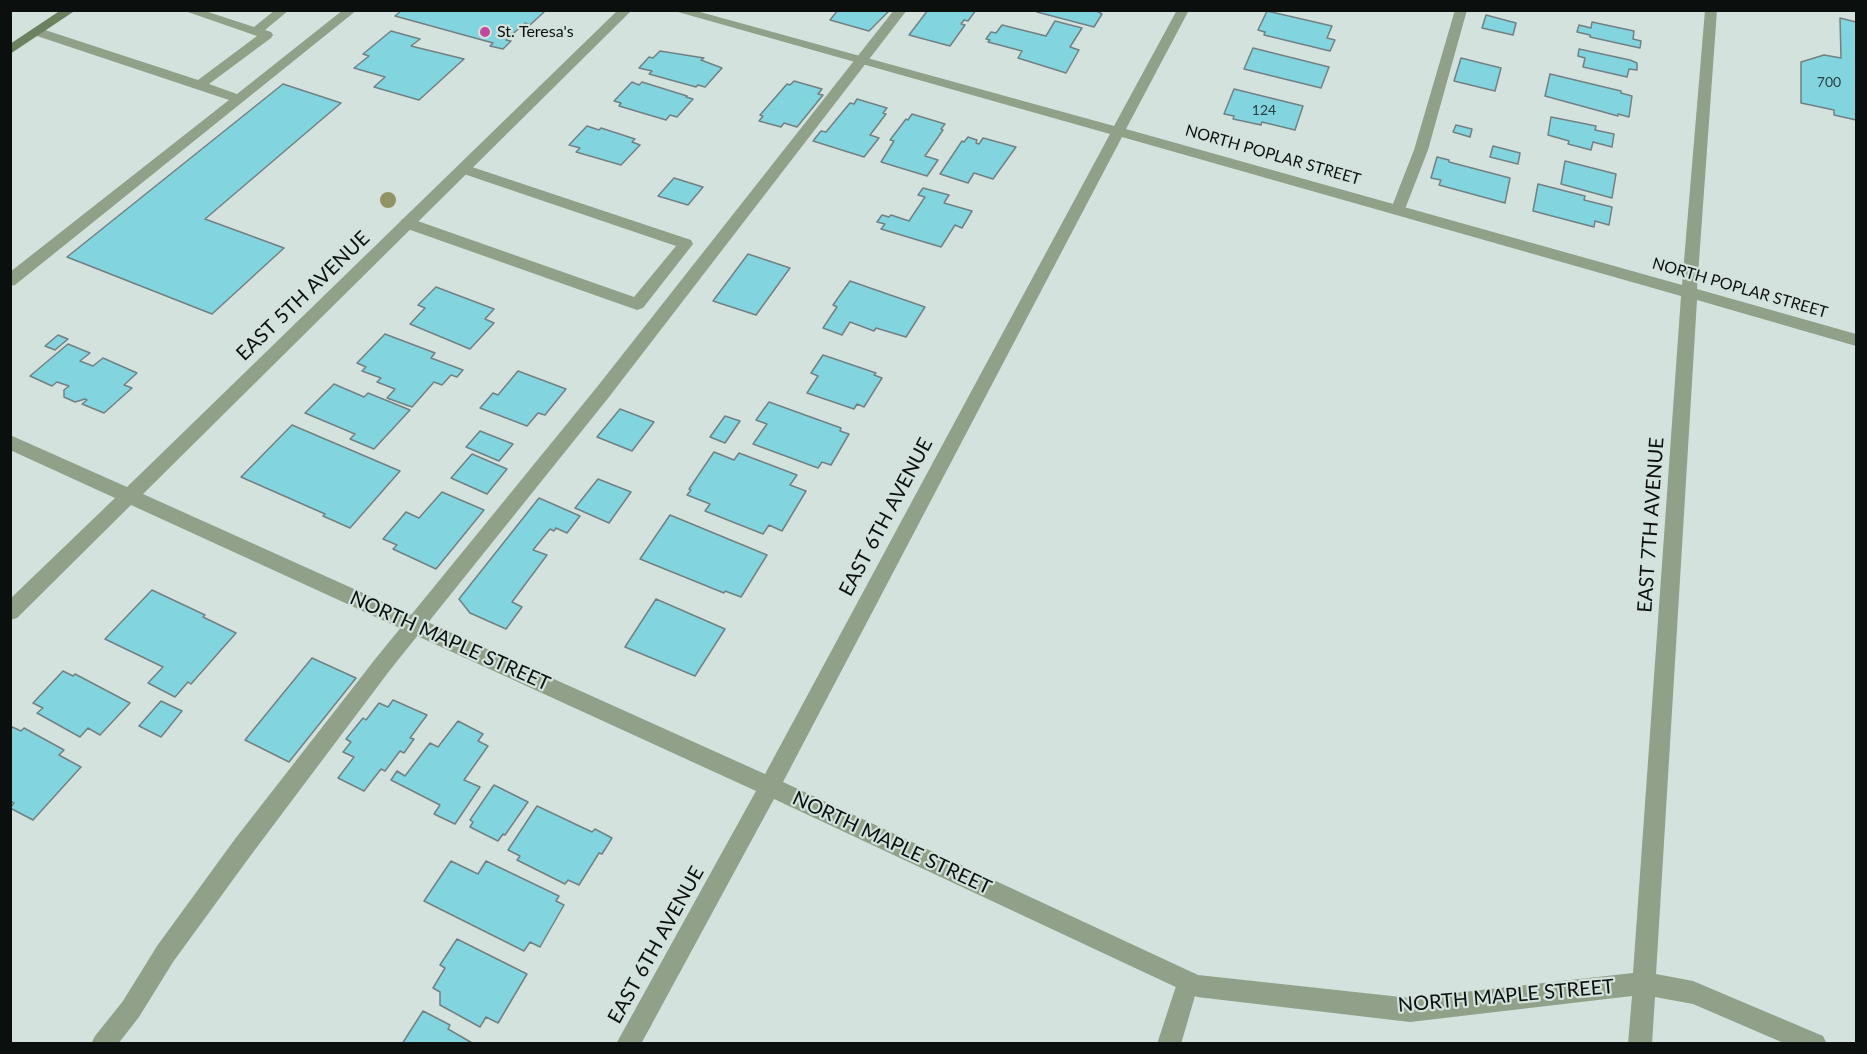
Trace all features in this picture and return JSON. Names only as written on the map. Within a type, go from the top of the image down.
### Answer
[{"type":"main road","points":[[10,50],[70,10]]},
{"type":"street","points":[[188,10],[267,35],[200,86]]},
{"type":"street","points":[[256,31],[283,10]]},
{"type":"street","points":[[10,281],[351,10]]},
{"type":"street","name":"EAST 5TH AVENUE","points":[[10,612],[626,10]]},
{"type":"street","name":"NORTH POPLAR STREET","points":[[677,10],[1117,130],[1857,340]]},
{"type":"street","points":[[103,1044],[131,1008],[165,954],[243,847],[414,625],[603,392],[901,10]]},
{"type":"street","name":"EAST 6TH AVENUE","points":[[628,1044],[770,786],[1182,10]]},
{"type":"street","points":[[1398,209],[1421,150],[1461,10]]},
{"type":"street","name":"EAST 7TH AVENUE","points":[[1640,1044],[1689,292],[1712,10]]},
{"type":"street","points":[[38,32],[240,99]]},
{"type":"street","points":[[408,223],[637,304],[686,244],[463,169]]},
{"type":"street","name":"NORTH MAPLE STREET","points":[[10,442],[770,786],[1197,986],[1410,1010],[1644,983],[1693,993],[1815,1044]]},
{"type":"street","points":[[1169,1044],[1188,982]]},
{"type":"building","name":"St. Teresa's","points":[[402,10],[539,10],[544,12],[530,25],[525,23],[506,40],[511,41],[503,49],[490,46],[493,43],[395,16]]},
{"type":"building","points":[[838,10],[888,12],[869,31],[830,20]]},
{"type":"building","points":[[928,10],[976,10],[968,21],[964,20],[961,24],[965,25],[950,46],[909,35]]},
{"type":"building","points":[[1038,10],[1095,10],[1102,14],[1094,27],[1037,12]]},
{"type":"building","points":[[1267,11],[1332,26],[1327,38],[1335,40],[1330,51],[1264,35],[1265,32],[1258,30]]},
{"type":"building","points":[[1486,15],[1516,23],[1513,35],[1482,28]]},
{"type":"building","points":[[1840,18],[1856,22],[1856,120],[1834,115],[1834,110],[1801,103],[1801,62],[1824,55],[1841,58]]},
{"type":"building","points":[[1055,21],[1082,28],[1070,47],[1079,50],[1066,73],[1018,58],[1022,51],[988,42],[990,40],[986,39],[991,32],[996,33],[1002,25],[1046,36]]},
{"type":"building","points":[[1592,22],[1634,31],[1633,39],[1641,41],[1640,48],[1577,32],[1579,25],[1591,28]]},
{"type":"building","points":[[391,31],[420,39],[411,46],[464,59],[419,100],[374,87],[385,77],[354,68],[369,56],[363,54]]},
{"type":"building","points":[[1253,48],[1329,67],[1321,88],[1244,69]]},
{"type":"building","points":[[1579,49],[1630,60],[1637,63],[1637,70],[1629,69],[1627,77],[1583,67],[1585,58],[1578,56]]},
{"type":"building","points":[[660,51],[704,58],[701,60],[722,68],[705,87],[698,85],[696,87],[649,74],[652,71],[639,68],[649,57],[653,58]]},
{"type":"building","points":[[1461,58],[1501,68],[1495,91],[1454,81]]},
{"type":"building","points":[[1550,74],[1621,91],[1621,93],[1632,96],[1629,117],[1545,96]]},
{"type":"building","points":[[794,81],[822,89],[818,94],[823,95],[797,127],[784,123],[781,127],[759,121],[763,116],[760,115],[787,84],[790,85]]},
{"type":"building","points":[[632,82],[639,85],[642,82],[693,99],[677,117],[670,115],[666,120],[619,106],[621,103],[614,101]]},
{"type":"building","points":[[283,84],[341,103],[205,219],[284,248],[212,314],[67,257]]},
{"type":"building","points":[[1234,89],[1303,106],[1295,130],[1262,122],[1261,125],[1233,119],[1234,116],[1224,114]]},
{"type":"building","points":[[857,99],[887,108],[883,113],[886,114],[870,135],[879,138],[864,157],[813,141],[821,131],[826,132],[850,103],[854,104]]},
{"type":"building","points":[[912,114],[945,124],[925,156],[938,160],[927,176],[881,162],[894,141],[890,140]]},
{"type":"building","points":[[1551,117],[1596,126],[1595,130],[1614,134],[1612,147],[1593,142],[1591,150],[1568,144],[1569,141],[1548,135]]},
{"type":"building","points":[[1456,125],[1472,129],[1470,137],[1453,132]]},
{"type":"building","points":[[587,126],[635,139],[632,142],[640,145],[621,165],[576,152],[580,148],[569,145]]},
{"type":"building","points":[[968,137],[977,140],[976,143],[979,144],[983,138],[1016,147],[993,179],[974,173],[968,183],[940,174],[962,141],[964,142]]},
{"type":"building","points":[[1493,146],[1520,153],[1518,164],[1490,157]]},
{"type":"building","points":[[1437,157],[1510,178],[1505,203],[1439,185],[1441,180],[1431,178]]},
{"type":"building","points":[[1565,161],[1616,174],[1612,198],[1561,184]]},
{"type":"building","points":[[674,178],[703,187],[688,205],[658,196]]},
{"type":"building","points":[[1538,184],[1585,196],[1584,200],[1612,207],[1609,225],[1595,221],[1594,227],[1533,211]]},
{"type":"building","points":[[923,188],[949,195],[944,203],[972,211],[962,228],[955,225],[941,247],[881,229],[885,224],[877,222],[882,215],[889,217],[891,215],[909,221],[925,197],[918,195]]},
{"type":"building","points":[[748,254],[790,268],[756,315],[713,301]]},
{"type":"building","points":[[850,281],[925,307],[906,337],[876,328],[874,331],[850,322],[842,335],[823,328],[837,307],[833,305]]},
{"type":"building","points":[[436,287],[494,309],[485,319],[494,323],[470,349],[410,324],[425,308],[418,305]]},
{"type":"building","points":[[385,334],[435,353],[431,358],[463,370],[457,377],[451,375],[442,385],[434,382],[412,407],[387,398],[395,389],[377,382],[381,378],[362,371],[366,367],[357,363]]},
{"type":"building","points":[[58,335],[68,339],[55,350],[45,346]]},
{"type":"building","points":[[68,344],[90,353],[80,361],[93,366],[103,358],[137,373],[124,385],[132,388],[104,413],[82,404],[87,400],[85,399],[75,402],[64,397],[64,390],[69,386],[57,382],[52,386],[30,376]]},
{"type":"building","points":[[823,355],[876,373],[874,375],[882,378],[864,407],[857,404],[854,409],[807,393],[818,376],[811,373]]},
{"type":"building","points":[[518,371],[566,389],[545,415],[538,413],[527,426],[480,408],[493,393],[498,395]]},
{"type":"building","points":[[334,384],[364,397],[368,393],[410,410],[374,449],[350,439],[355,434],[305,413]]},
{"type":"building","points":[[769,402],[841,428],[840,431],[849,434],[831,465],[822,462],[818,468],[753,444],[767,424],[756,420]]},
{"type":"building","points":[[620,409],[654,422],[632,451],[597,437]]},
{"type":"building","points":[[725,416],[740,421],[725,443],[710,437]]},
{"type":"building","points":[[292,425],[400,471],[350,528],[323,516],[325,514],[241,477]]},
{"type":"building","points":[[480,431],[513,444],[499,461],[466,447]]},
{"type":"building","points":[[714,452],[734,460],[739,453],[797,475],[790,485],[806,491],[782,531],[769,525],[763,534],[705,511],[710,504],[687,495]]},
{"type":"building","points":[[472,454],[507,469],[487,494],[451,478]]},
{"type":"building","points":[[598,479],[631,492],[609,523],[575,508]]},
{"type":"building","points":[[442,492],[484,510],[436,569],[393,549],[397,545],[383,539],[406,512],[419,518]]},
{"type":"building","points":[[539,498],[580,516],[567,533],[556,528],[554,531],[550,529],[533,550],[547,555],[512,602],[522,607],[506,629],[470,613],[459,599]]},
{"type":"building","points":[[670,515],[767,555],[741,597],[725,591],[724,593],[640,559]]},
{"type":"building","points":[[152,590],[205,615],[203,617],[236,633],[191,684],[188,682],[175,697],[148,683],[163,667],[105,639]]},
{"type":"building","points":[[656,599],[725,629],[695,676],[625,647]]},
{"type":"building","points":[[312,658],[356,678],[289,762],[245,740]]},
{"type":"building","points":[[63,671],[73,676],[75,674],[130,703],[100,735],[88,728],[80,737],[37,713],[43,708],[33,703]]},
{"type":"building","points":[[393,700],[427,715],[410,738],[414,739],[404,753],[400,751],[385,771],[381,769],[364,791],[338,778],[354,757],[343,752],[351,742],[346,739],[363,718],[366,720],[379,703],[388,707]]},
{"type":"building","points":[[161,701],[182,711],[161,737],[139,726]]},
{"type":"building","points":[[458,721],[483,734],[478,741],[488,746],[464,780],[480,787],[455,824],[434,814],[440,805],[391,780],[397,771],[405,776],[430,743],[438,747]]},
{"type":"building","points":[[10,726],[21,731],[24,728],[64,750],[59,755],[81,767],[33,820],[10,808],[14,803],[10,801]]},
{"type":"building","points":[[494,785],[528,802],[505,835],[503,834],[498,841],[470,827],[473,822],[470,820]]},
{"type":"building","points":[[537,806],[592,832],[595,829],[612,838],[602,854],[599,853],[579,885],[568,880],[565,884],[517,860],[520,856],[508,850]]},
{"type":"building","points":[[451,861],[478,874],[486,861],[559,896],[556,901],[564,905],[540,947],[530,942],[524,951],[424,901]]},
{"type":"building","points":[[457,939],[527,974],[498,1023],[486,1017],[480,1027],[440,1005],[440,992],[433,988],[445,968],[440,965]]},
{"type":"building","points":[[423,1011],[450,1025],[448,1029],[474,1044],[402,1044]]},
{"type":"place","name":"St. Teresa's","points":[[485,32]]}]
